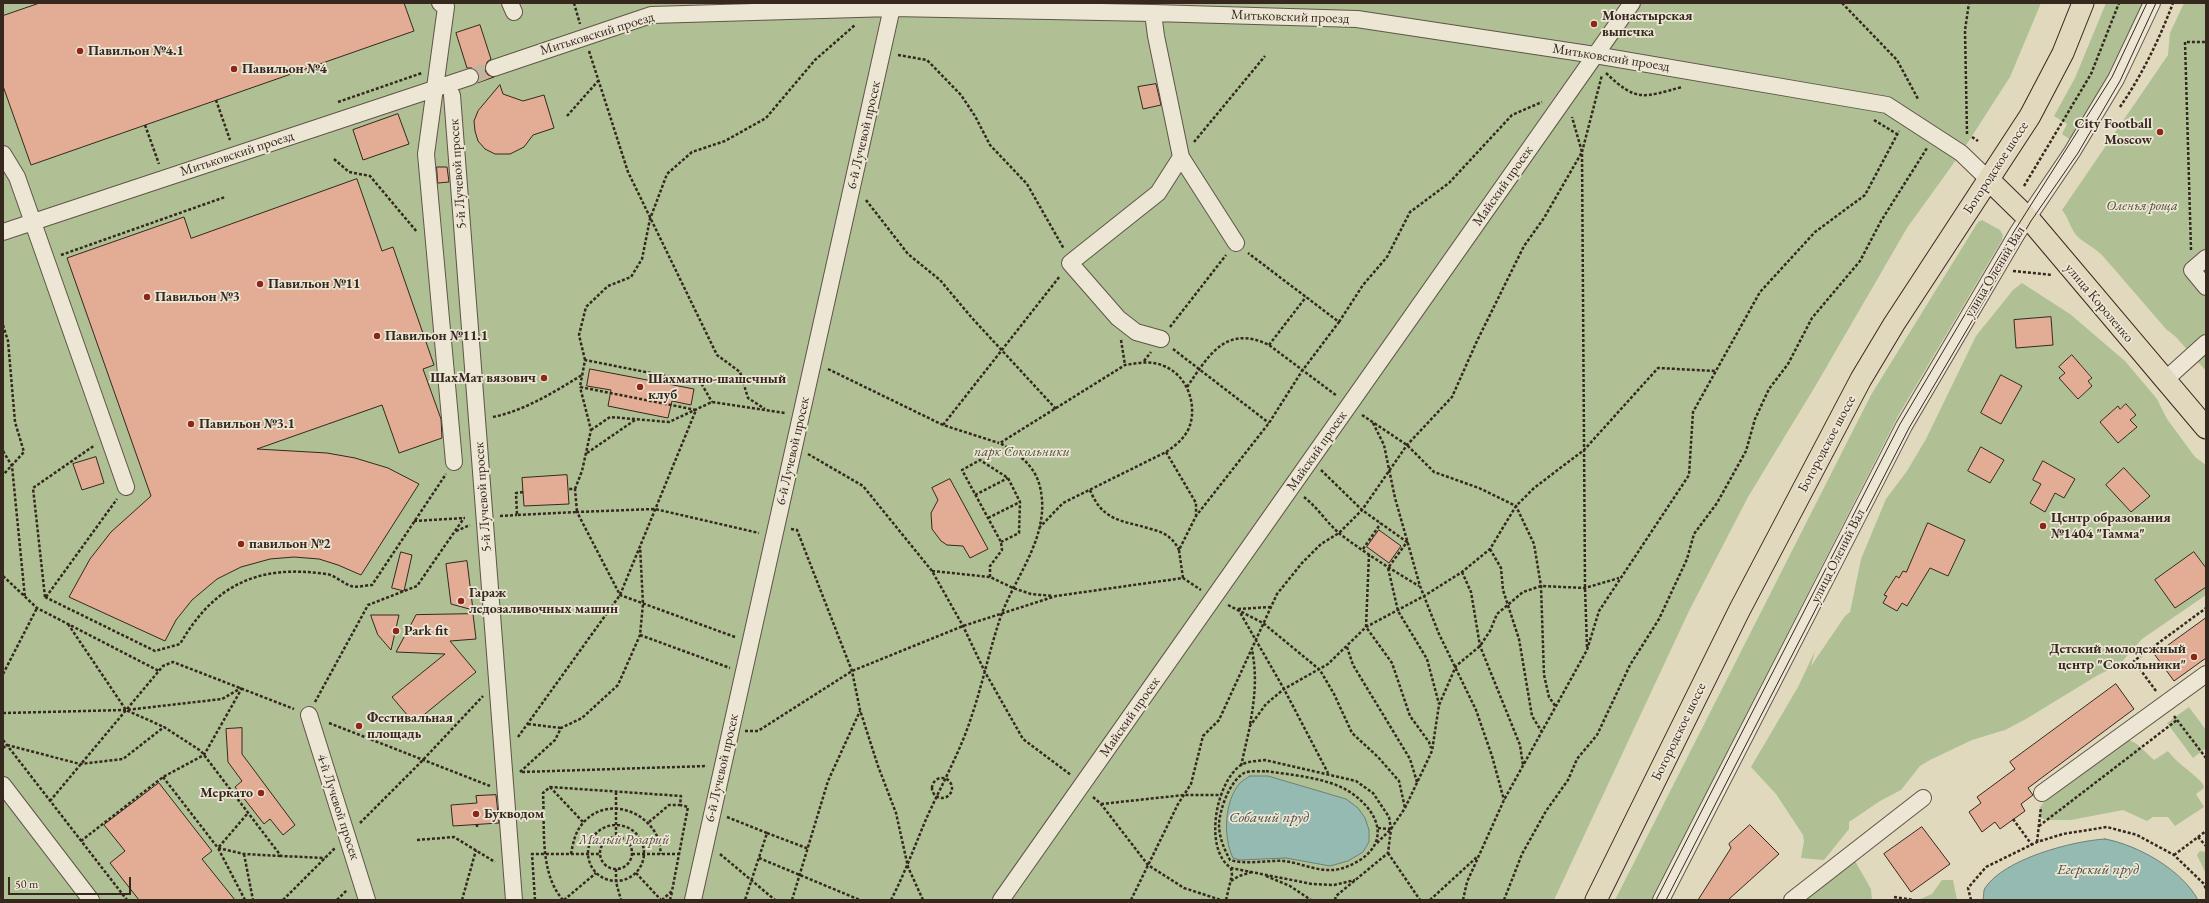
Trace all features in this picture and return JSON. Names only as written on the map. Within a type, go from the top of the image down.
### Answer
[{"type":"main road","name":"Богородское шоссе","points":[[1596,900],[1739,611],[1854,392],[1894,324],[1990,180],[2030,116],[2063,53],[2083,3]]},
{"type":"main road","name":"улица Короленко","points":[[1990,180],[2027,218],[2206,428]]},
{"type":"street","points":[[440,3],[446,7],[426,154],[454,462]]},
{"type":"street","name":"Майский просек","points":[[1001,900],[1632,3]]},
{"type":"street","name":"улица Олений Вал","points":[[1661,900],[1904,426],[2027,218],[2072,152],[2116,79],[2152,3]]},
{"type":"street","name":"Митьковский проезд","points":[[494,68],[651,15],[893,6],[1357,19],[1596,55],[1887,105],[1961,153],[1990,180]]},
{"type":"street","name":"6-й Лучевой просек","points":[[693,900],[893,6]]},
{"type":"street","points":[[1153,13],[1156,36],[1181,158],[1236,243]]},
{"type":"street","name":"Митьковский проезд","points":[[3,232],[470,77]]},
{"type":"street","name":"5-й Лучевой просек","points":[[452,95],[514,900]]},
{"type":"street","points":[[3,154],[17,177],[126,487]]},
{"type":"street","points":[[1161,339],[1136,332],[1118,318],[1070,263],[1158,193],[1181,158]]},
{"type":"street","points":[[2206,258],[2192,270],[2206,287]]},
{"type":"street","points":[[2165,380],[2206,343]]},
{"type":"street","points":[[2042,793],[2206,674]]},
{"type":"street","name":"4-й Лучевой просек","points":[[308,715],[367,900]]},
{"type":"street","points":[[3,785],[91,900]]},
{"type":"street","points":[[1792,900],[1923,798]]},
{"type":"path","points":[[574,3],[628,172],[650,219],[717,355],[740,372],[748,398],[765,409]]},
{"type":"path","points":[[1842,3],[1897,60],[1918,99]]},
{"type":"path","points":[[1967,134],[1965,30],[1969,3]]},
{"type":"path","points":[[2024,186],[2091,74],[2119,3]]},
{"type":"path","points":[[738,638],[620,595],[577,512],[576,489],[591,430],[580,388],[585,360],[579,335],[586,307],[608,286],[631,277],[642,259],[650,219],[667,174],[692,152],[725,140],[766,118],[815,60],[857,24]]},
{"type":"path","points":[[2192,270],[2185,42],[2206,42]]},
{"type":"path","points":[[896,54],[927,60],[960,95],[975,116],[990,145],[1027,184],[1064,248],[1070,263],[943,425]]},
{"type":"path","points":[[1181,158],[1265,56]]},
{"type":"path","points":[[1587,650],[1584,588],[1582,152],[1603,70],[1624,90],[1640,95],[1658,95],[1687,86]]},
{"type":"path","points":[[567,116],[598,80]]},
{"type":"path","points":[[216,100],[230,140]]},
{"type":"path","points":[[1130,900],[1178,804],[1191,784],[1202,736],[1218,720],[1277,594],[1302,563],[1321,544],[1340,533],[1362,510],[1407,445],[1452,397],[1477,341],[1524,246],[1544,218],[1582,152],[1571,115],[1560,105],[1542,102],[1512,115],[1449,183],[1410,212],[1387,257],[1363,286],[1339,322],[1302,370],[1269,423],[1196,516],[1179,550]]},
{"type":"path","points":[[1463,900],[1467,882],[1504,800],[1587,650],[1599,611],[1619,578],[1689,475],[1693,412],[1760,292],[1815,232],[1865,195],[1897,134],[1869,117]]},
{"type":"path","points":[[145,125],[160,164]]},
{"type":"path","points":[[1504,900],[1522,854],[1536,829],[1568,780],[1577,758],[1596,735],[1630,665],[1659,619],[1687,559],[1694,534],[1716,503],[1746,451],[1755,419],[1769,389],[1788,364],[1812,318],[1860,261],[1881,221],[1935,135]]},
{"type":"path","points":[[1972,137],[1978,141]]},
{"type":"path","points":[[334,159],[349,172],[370,176],[435,255]]},
{"type":"path","points":[[852,189],[864,197],[908,254],[940,280],[972,318],[1056,409]]},
{"type":"path","points":[[46,260],[225,197]]},
{"type":"path","points":[[1144,362],[1236,243],[1339,322]]},
{"type":"path","points":[[2009,271],[2055,275]]},
{"type":"path","points":[[1269,345],[1306,297]]},
{"type":"path","points":[[3,325],[8,341],[15,422],[24,452],[3,474]]},
{"type":"path","points":[[1187,388],[1209,356],[1222,343],[1239,338],[1257,339],[1269,345],[1338,397]]},
{"type":"path","points":[[1161,339],[1269,423]]},
{"type":"path","points":[[585,360],[701,382],[712,402]]},
{"type":"path","points":[[1000,443],[1125,365],[1144,362],[1164,366],[1179,375],[1187,388],[1192,408],[1189,428],[1179,443],[1166,452],[1063,503],[1040,527]]},
{"type":"path","points":[[813,363],[943,425],[1000,443],[1021,455],[1030,466],[1039,482],[1042,501],[1040,527],[1002,614],[972,717],[908,866],[891,900]]},
{"type":"path","points":[[1250,726],[1266,704],[1284,689],[1320,670],[1366,627],[1424,596],[1462,572],[1490,549],[1516,506],[1534,488],[1584,450],[1658,368],[1716,371]]},
{"type":"path","points":[[477,420],[507,414],[536,402],[582,375]]},
{"type":"path","points":[[580,388],[696,410]]},
{"type":"path","points":[[591,430],[610,417],[669,422],[712,402],[765,409],[801,416]]},
{"type":"path","points":[[503,758],[620,595],[696,410]]},
{"type":"path","points":[[1360,413],[1407,445],[1434,472],[1480,488],[1516,506],[1534,544],[1541,586],[1544,675],[1549,697],[1556,707]]},
{"type":"path","points":[[586,453],[636,419]]},
{"type":"path","points":[[1372,422],[1384,445],[1407,542],[1420,586],[1439,634],[1456,666],[1476,710],[1492,756],[1504,800]]},
{"type":"path","points":[[46,598],[33,488],[108,436]]},
{"type":"path","points":[[794,447],[863,486],[932,571],[963,626],[985,672],[1023,739],[1071,776],[1101,804],[1148,865],[1184,888],[1221,900]]},
{"type":"path","points":[[3,451],[12,466],[25,598]]},
{"type":"path","points":[[1166,452],[1196,503],[1196,516]]},
{"type":"path","points":[[990,577],[990,566],[1002,550],[1001,542],[962,470],[980,460],[1008,478],[1020,502],[1019,533],[1001,542]]},
{"type":"path","points":[[46,598],[155,650],[180,644],[192,623],[218,595],[251,578],[286,571],[328,574],[352,586],[372,585],[454,462]]},
{"type":"path","points":[[1310,462],[1362,510],[1407,542]]},
{"type":"path","points":[[975,495],[1008,478]]},
{"type":"path","points":[[46,598],[126,487]]},
{"type":"path","points":[[568,490],[576,489]]},
{"type":"path","points":[[1090,490],[1095,502],[1101,509],[1119,522],[1133,524],[1162,532],[1170,538],[1179,550],[1183,578]]},
{"type":"path","points":[[523,492],[516,493],[517,515],[655,509],[761,533]]},
{"type":"path","points":[[1302,496],[1316,506],[1340,533],[1388,568],[1420,586]]},
{"type":"path","points":[[988,518],[1020,502]]},
{"type":"path","points":[[308,715],[368,605],[417,586],[464,518],[414,521]]},
{"type":"path","points":[[1363,549],[1381,523]]},
{"type":"path","points":[[796,530],[852,671],[860,710],[878,766],[896,813],[908,866],[923,900]]},
{"type":"path","points":[[1407,542],[1388,568],[1398,611],[1427,659],[1439,705]]},
{"type":"path","points":[[528,724],[561,728],[582,718],[618,685],[640,636],[643,604],[640,546]]},
{"type":"path","points":[[1490,549],[1501,568],[1503,590],[1519,639],[1532,716],[1542,732]]},
{"type":"path","points":[[1369,554],[1366,627],[1392,663],[1410,716],[1429,742],[1432,751]]},
{"type":"path","points":[[932,571],[990,577],[1013,588],[1031,594],[1056,596]]},
{"type":"path","points":[[1462,572],[1471,592],[1480,646],[1520,745],[1523,765]]},
{"type":"path","points":[[3,576],[37,608],[158,671]]},
{"type":"path","points":[[730,731],[758,731],[852,671],[963,626],[1056,596],[1183,578],[1214,598]]},
{"type":"path","points":[[1376,844],[1378,828],[1374,814],[1362,801],[1342,788],[1303,776],[1266,771],[1246,772],[1235,780],[1227,794],[1219,824],[1224,849],[1230,860],[1240,863],[1285,861],[1333,870],[1353,865],[1369,855],[1376,844],[1391,829],[1405,808],[1432,751],[1439,705],[1456,666],[1480,646],[1490,631],[1497,614],[1523,592],[1541,586],[1584,588],[1619,578]]},
{"type":"path","points":[[1238,609],[1271,607]]},
{"type":"path","points":[[3,674],[37,608]]},
{"type":"path","points":[[2206,608],[2134,661],[2206,758]]},
{"type":"path","points":[[1238,609],[1263,623],[1320,670],[1334,694],[1352,732],[1378,757],[1399,781],[1405,808]]},
{"type":"path","points":[[1238,609],[1284,689],[1328,773]]},
{"type":"path","points":[[68,624],[126,710],[164,727],[204,755],[281,856]]},
{"type":"path","points":[[640,636],[731,668]]},
{"type":"path","points":[[1346,647],[1353,665],[1410,759],[1417,782]]},
{"type":"path","points":[[1226,900],[1231,868],[1218,851],[1215,838],[1215,823],[1222,795],[1227,783],[1241,766],[1250,726],[1255,693],[1256,668],[1252,649]]},
{"type":"path","points":[[50,801],[158,671],[163,666],[173,662],[494,788]]},
{"type":"path","points":[[3,713],[126,710],[222,700],[242,688]]},
{"type":"path","points":[[81,840],[163,777],[204,755],[242,688]]},
{"type":"path","points":[[347,836],[422,761],[479,700]]},
{"type":"path","points":[[792,900],[809,849],[828,781],[860,710]]},
{"type":"path","points":[[2039,826],[2177,720]]},
{"type":"path","points":[[7,745],[80,764],[123,758],[164,727]]},
{"type":"path","points":[[561,728],[555,740],[521,772],[709,766]]},
{"type":"path","points":[[3,740],[127,900]]},
{"type":"path","points":[[3,748],[7,745]]},
{"type":"path","points":[[1241,766],[1254,761],[1265,760],[1302,770],[1328,773],[1356,781],[1373,793],[1389,817],[1391,829],[1388,853],[1420,900]]},
{"type":"path","points":[[163,777],[218,848],[244,900]]},
{"type":"path","points":[[941,778],[946,779],[952,788],[951,793],[947,797],[937,797],[933,794],[932,784],[941,778]]},
{"type":"path","points":[[550,787],[583,822]]},
{"type":"path","points":[[596,873],[564,900],[555,891],[549,879],[546,854],[543,793],[545,789],[550,787],[680,796],[680,805]]},
{"type":"path","points":[[616,792],[616,837]]},
{"type":"path","points":[[2037,842],[2042,793]]},
{"type":"path","points":[[1101,804],[1184,795],[1222,795]]},
{"type":"path","points":[[649,822],[669,805],[688,807],[670,900]]},
{"type":"path","points":[[571,854],[574,838],[583,822],[598,812],[616,808],[634,812],[649,822],[658,838],[661,854]]},
{"type":"path","points":[[218,848],[248,813]]},
{"type":"path","points":[[726,817],[809,849]]},
{"type":"path","points":[[2013,819],[2032,845]]},
{"type":"path","points":[[1215,823],[1219,824]]},
{"type":"path","points":[[477,824],[477,829]]},
{"type":"path","points":[[616,824],[627,827],[637,833],[643,843],[645,854],[642,865],[636,873],[627,879],[616,882],[605,879],[596,873],[590,865],[588,854],[589,843],[595,833],[605,827],[616,824]]},
{"type":"path","points":[[1970,900],[1968,888],[1986,866],[2037,842],[2063,834],[2107,827],[2137,834],[2174,855],[2204,884],[2206,888]]},
{"type":"path","points":[[1378,828],[1391,829]]},
{"type":"path","points":[[2174,855],[2206,831]]},
{"type":"path","points":[[744,900],[767,833]]},
{"type":"path","points":[[417,840],[454,837],[498,864]]},
{"type":"path","points":[[616,837],[628,842],[632,854],[628,864],[616,869],[605,864],[600,854],[604,842],[616,837]]},
{"type":"path","points":[[2198,837],[2206,846]]},
{"type":"path","points":[[218,848],[244,854],[325,858],[283,900]]},
{"type":"path","points":[[462,900],[476,850]]},
{"type":"path","points":[[719,853],[775,900]]},
{"type":"path","points":[[1335,900],[1336,896],[1388,853]]},
{"type":"path","points":[[244,854],[253,900]]},
{"type":"path","points":[[535,900],[532,854],[600,854]]},
{"type":"path","points":[[632,854],[679,854]]},
{"type":"path","points":[[1430,900],[1479,855]]},
{"type":"path","points":[[759,858],[860,900]]},
{"type":"path","points":[[1231,868],[1312,884],[1334,885],[1355,880]]},
{"type":"path","points":[[616,869],[616,882],[620,900]]},
{"type":"path","points":[[1230,881],[1239,876],[1253,872]]},
{"type":"path","points":[[636,873],[662,900],[672,891]]},
{"type":"path","points":[[1261,874],[1290,886],[1311,900]]},
{"type":"path","points":[[337,900],[348,890]]},
{"type":"path","points":[[1894,897],[1914,900]]},
{"type":"green space","name":"парк Сокольники","points":[[3,3],[2041,3],[2010,77],[1961,153],[1907,228],[1816,385],[1748,497],[1689,611],[1554,900],[3,900]]},
{"type":"green space","points":[[2106,3],[2144,3],[2109,76],[2071,140],[2062,134],[2067,124],[2054,116],[2075,78]]},
{"type":"green space","name":"City Football Moscow","points":[[2184,3],[2206,3],[2206,371],[2176,337],[2166,329],[2102,255],[2076,235],[2062,210],[2168,55],[2170,33]]},
{"type":"green space","points":[[1982,220],[2000,230],[2003,235],[2002,240],[1898,416],[1652,900],[1615,900],[1871,395],[1978,222]]},
{"type":"green space","name":"Центр образования №1404 \"Гамма\"","points":[[2022,283],[2070,314],[2125,361],[2157,399],[2167,419],[2195,457],[2206,465],[2206,568],[2194,552],[2155,580],[2175,608],[2206,587],[2206,595],[2142,639],[2119,665],[2098,675],[2026,719],[2005,730],[1972,740],[1920,766],[1901,790],[1880,801],[1849,822],[1849,829],[1824,860],[1801,858],[1804,841],[1803,835],[1776,794],[1751,767],[1798,687],[1815,651],[1811,666],[1845,616],[1850,612],[1861,559],[1886,499],[1907,471],[1926,439],[1976,336],[2013,290]],"holes":[[[2051,317],[2053,344],[2016,348],[2014,321]],[[2072,355],[2092,377],[2089,381],[2092,386],[2078,399],[2060,378],[2065,373],[2059,367]],[[2002,375],[2022,386],[2001,423],[1981,413]],[[2126,404],[2136,415],[2130,420],[2137,427],[2118,443],[2100,422],[2118,406],[2120,409]],[[1981,447],[2004,460],[1990,483],[1968,471]],[[2043,461],[2075,479],[2064,497],[2055,493],[2045,511],[2030,503],[2041,484],[2033,480]],[[1928,523],[1965,540],[1948,576],[1912,560]],[[1903,571],[1922,581],[1907,606],[1902,603],[1883,603],[1887,596],[1885,594],[1895,576],[1899,578]]]},
{"type":"green space","points":[[2189,707],[2206,730],[2206,748],[2193,758],[2167,723]]},
{"type":"green space","points":[[2127,739],[2137,744],[2154,760],[2168,751],[2203,784],[2204,788],[2196,794],[2204,807],[2175,826],[2168,817],[2153,817],[2147,821],[2123,810],[2071,820],[2047,820],[2041,818],[2039,812],[2043,802],[2059,786],[2110,754]]},
{"type":"green space","points":[[2200,851],[2206,852],[2206,874],[2197,855]]},
{"type":"green space","points":[[1855,861],[1871,889],[1872,900],[1799,900]]},
{"type":"green space","points":[[1942,880],[1953,880],[1957,900],[1918,900],[1932,894]]},
{"type":"water","name":"Собачий пруд","points":[[1250,776],[1268,776],[1346,799],[1358,808],[1365,818],[1369,830],[1369,842],[1363,852],[1348,861],[1330,866],[1286,858],[1240,860],[1233,858],[1228,840],[1228,809],[1240,783]]},
{"type":"water","name":"Егерский пруд","points":[[2105,839],[2131,847],[2158,860],[2191,889],[2198,900],[1983,900],[1984,889],[1994,878],[2007,868],[2023,860],[2040,853],[2075,843]]},
{"type":"building","points":[[40,3],[404,3],[414,31],[31,165],[3,86],[3,16]]},
{"type":"building","points":[[480,25],[491,59],[487,62],[485,71],[488,75],[494,77],[477,83],[479,74],[472,68],[467,68],[456,33]]},
{"type":"building","points":[[1156,84],[1161,105],[1143,109],[1138,87]]},
{"type":"building","points":[[500,85],[503,94],[523,101],[544,95],[554,128],[533,135],[524,147],[510,154],[495,154],[485,149],[478,141],[475,131],[474,121],[478,111]]},
{"type":"building","points":[[398,114],[409,144],[363,160],[353,130]]},
{"type":"building","points":[[437,167],[447,167],[449,182],[438,183]]},
{"type":"building","points":[[357,179],[382,251],[393,247],[434,365],[423,369],[441,419],[442,438],[399,453],[382,405],[257,449],[327,453],[355,458],[388,468],[419,484],[361,575],[319,559],[294,557],[270,559],[241,567],[217,579],[192,600],[176,620],[165,641],[69,597],[90,559],[111,532],[151,496],[67,258],[184,217],[191,238]]},
{"type":"building","points":[[2051,317],[2053,345],[2016,348],[2014,320]]},
{"type":"building","points":[[2072,355],[2092,378],[2088,381],[2092,386],[2078,399],[2059,378],[2065,373],[2059,367]]},
{"type":"building","name":"Шахматно-шашечный клуб","points":[[590,369],[694,389],[691,405],[672,401],[668,418],[608,406],[611,390],[587,386]]},
{"type":"building","points":[[2001,375],[2022,386],[2001,424],[1981,413]]},
{"type":"building","points":[[2126,404],[2136,415],[2130,420],[2137,427],[2118,443],[2100,422],[2118,406],[2120,409]]},
{"type":"building","points":[[1981,447],[2004,460],[1990,483],[1968,471]]},
{"type":"building","points":[[96,457],[104,483],[82,490],[73,464]]},
{"type":"building","points":[[2043,461],[2075,479],[2064,498],[2055,493],[2045,512],[2030,503],[2041,484],[2033,480]]},
{"type":"building","points":[[2124,468],[2150,496],[2131,512],[2106,485]]},
{"type":"building","points":[[567,475],[569,504],[524,506],[522,478]]},
{"type":"building","points":[[950,479],[988,549],[970,558],[963,546],[947,545],[941,541],[932,529],[931,513],[938,500],[932,488]]},
{"type":"building","points":[[1928,523],[1965,540],[1948,576],[1930,568],[1907,606],[1902,603],[1897,611],[1883,603],[1887,596],[1884,595],[1896,576],[1899,578],[1903,571],[1906,572]]},
{"type":"building","points":[[1379,530],[1401,546],[1389,563],[1367,547]]},
{"type":"building","points":[[401,552],[412,555],[404,591],[392,588]]},
{"type":"building","points":[[2194,552],[2206,568],[2206,587],[2175,608],[2155,580]]},
{"type":"building","points":[[467,561],[473,610],[451,604],[446,564]]},
{"type":"building","points":[[473,614],[476,639],[450,641],[476,672],[414,723],[392,697],[445,654],[396,652],[416,615]]},
{"type":"building","points":[[371,615],[399,615],[391,650],[378,635]]},
{"type":"building","points":[[2206,618],[2206,658],[2174,681],[2155,655]]},
{"type":"building","points":[[2116,684],[2134,709],[2028,788],[2033,795],[2021,804],[2025,811],[2000,829],[1995,822],[1982,832],[1969,812],[1981,803],[1977,797],[2015,769],[2010,762]]},
{"type":"building","points":[[242,728],[242,754],[295,825],[283,835],[270,819],[264,824],[235,787],[242,781],[228,762],[226,729]]},
{"type":"building","points":[[159,783],[212,851],[202,859],[235,900],[139,900],[110,863],[125,851],[104,825]]},
{"type":"building","name":"Букводом","points":[[496,795],[499,823],[453,826],[451,805],[477,803],[476,796]]},
{"type":"building","points":[[1750,825],[1779,854],[1728,900],[1698,900],[1731,848],[1729,844]]},
{"type":"building","points":[[1922,827],[1950,864],[1911,892],[1884,854]]},
{"type":"tunnel","points":[[470,77],[494,68]]},
{"type":"tram line","points":[[1656,900],[1900,424],[2015,230],[2112,77],[2147,3]]},
{"type":"tram line","points":[[1666,900],[1909,428],[2031,221],[2078,153],[2120,81],[2156,3]]},
{"type":"place","name":"Монастырская выпечка","points":[[1594,24]]},
{"type":"place","name":"Павильон №4.1","points":[[80,51]]},
{"type":"place","name":"Павильон №4","points":[[234,69]]},
{"type":"place","name":"City Football Moscow","points":[[2160,132]]},
{"type":"place","name":"Павильон №11","points":[[260,284]]},
{"type":"place","name":"Павильон №3","points":[[147,297]]},
{"type":"place","name":"Павильон №11.1","points":[[377,336]]},
{"type":"place","name":"ШахМат вязович","points":[[544,378]]},
{"type":"place","name":"Шахматно-шашечный клуб","points":[[640,387]]},
{"type":"place","name":"Павильон №3.1","points":[[191,424]]},
{"type":"place","name":"Центр образования №1404 \"Гамма\"","points":[[2043,526]]},
{"type":"place","name":"павильон №2","points":[[241,544]]},
{"type":"place","name":"Гараж ледозаливочных машин","points":[[461,601]]},
{"type":"place","name":"Park fit","points":[[396,631]]},
{"type":"place","name":"Детский молодежный центр \"Сокольники\"","points":[[2194,657]]},
{"type":"place","name":"Фестивальная площадь","points":[[359,726]]},
{"type":"place","name":"Меркато","points":[[261,793]]},
{"type":"place","name":"Букводом","points":[[476,814]]},
{"type":"park label","name":"Оленья роща","points":[[2142,206]]},
{"type":"park label","name":"Малый Розарий","points":[[624,840]]}]
